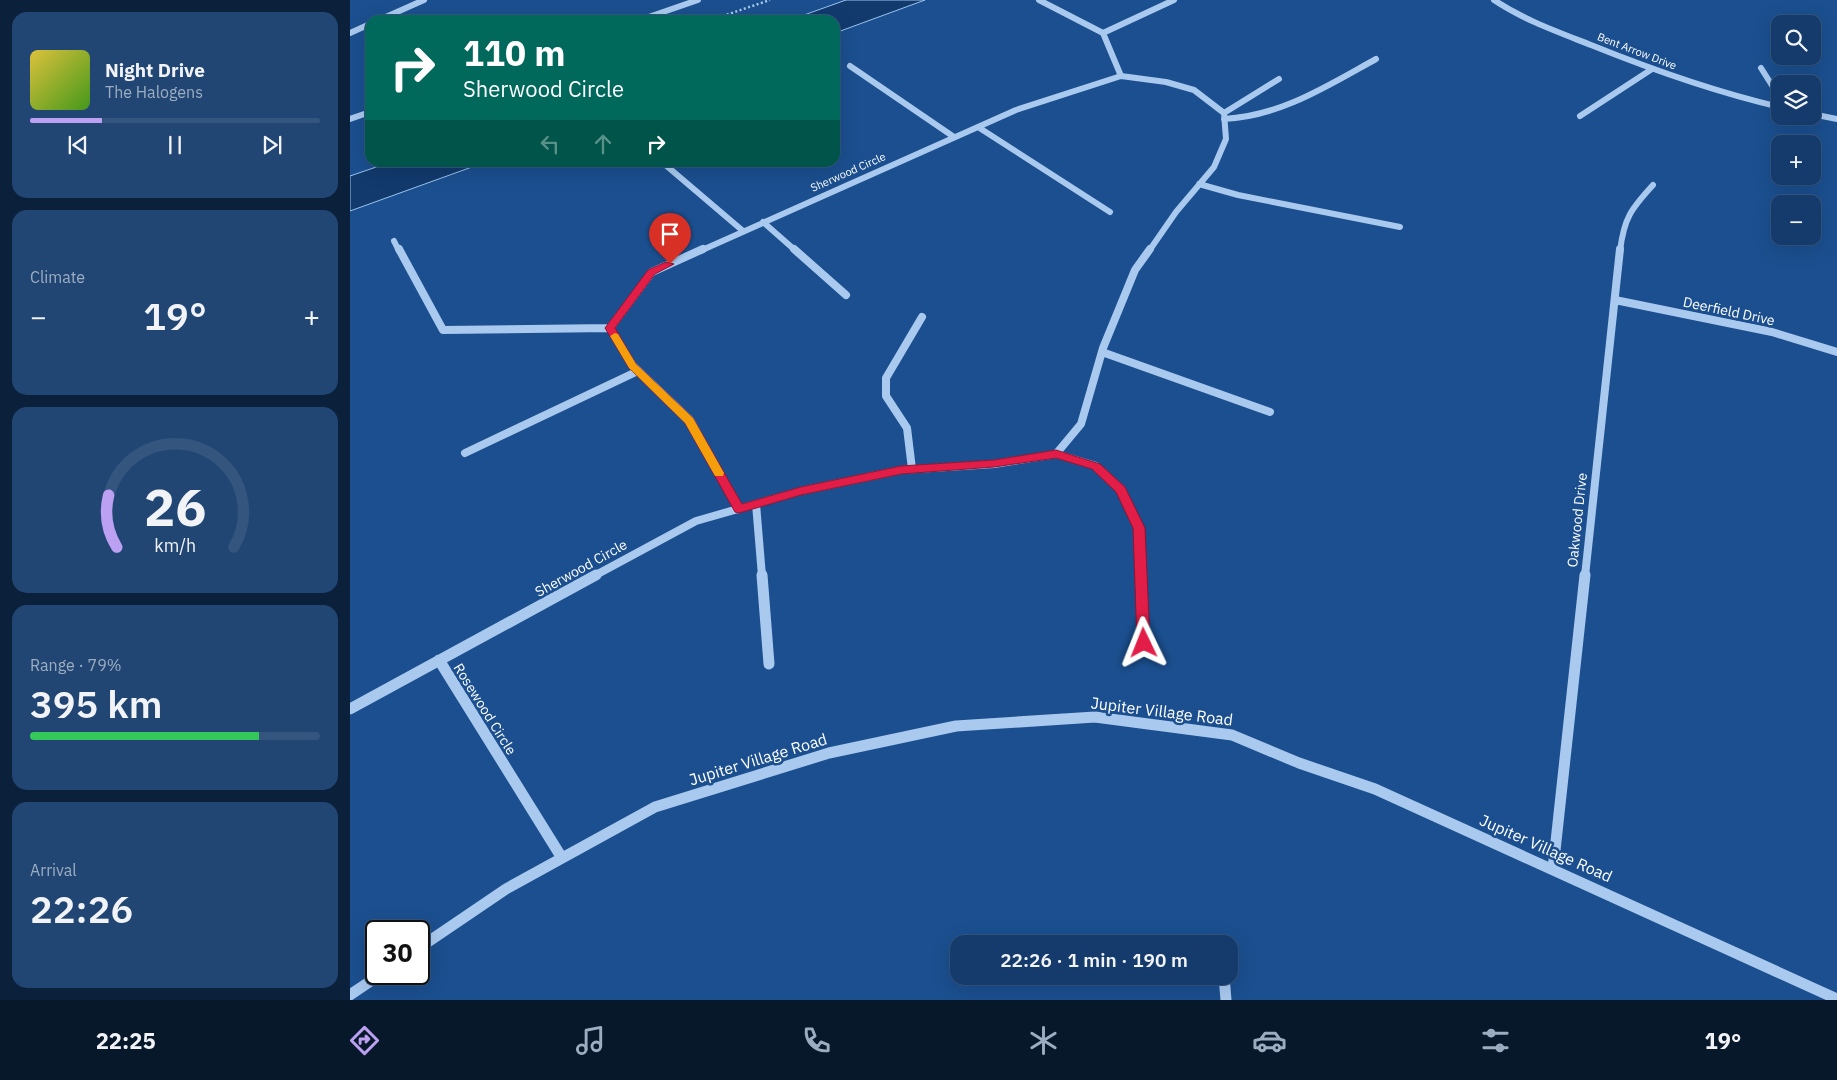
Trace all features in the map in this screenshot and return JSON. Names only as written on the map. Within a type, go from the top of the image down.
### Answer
[{"type":"street","points":[[390,15],[424,0]]},
{"type":"street","points":[[654,15],[698,0]]},
{"type":"street","points":[[1039,0],[1103,33],[1121,76]]},
{"type":"street","points":[[1103,33],[1174,0]]},
{"type":"street","name":"Bent Arrow Drive","points":[[1494,0],[1526,19],[1652,68],[1708,88],[1771,105]]},
{"type":"street","points":[[350,32],[365,26]]},
{"type":"street","points":[[1224,116],[1258,117],[1277,111],[1376,59]]},
{"type":"street","points":[[850,66],[954,137]]},
{"type":"street","points":[[1580,116],[1652,68]]},
{"type":"street","points":[[1761,68],[1771,84]]},
{"type":"street","name":"Sherwood Circle","points":[[610,328],[652,272],[1016,110],[1121,76],[1166,82],[1194,90],[1224,116]]},
{"type":"street","points":[[1224,116],[1279,80]]},
{"type":"street","points":[[350,119],[365,114]]},
{"type":"street","points":[[1056,454],[1081,424],[1102,352],[1135,270],[1176,212],[1214,167],[1226,139],[1224,116]]},
{"type":"street","points":[[1821,116],[1837,119]]},
{"type":"street","points":[[978,127],[1110,212]]},
{"type":"street","points":[[668,167],[743,231]]},
{"type":"street","points":[[1199,184],[1238,195],[1400,227]]},
{"type":"street","name":"Oakwood Drive","points":[[1552,869],[1625,220],[1639,198],[1653,185]]},
{"type":"street","points":[[763,222],[846,295]]},
{"type":"street","points":[[394,241],[443,330],[610,328],[638,371],[690,420],[739,509]]},
{"type":"street","name":"Deerfield Drive","points":[[1615,300],[1754,328],[1837,352]]},
{"type":"street","points":[[912,469],[907,428],[886,396],[886,378],[922,317]]},
{"type":"street","points":[[1102,352],[1270,412]]},
{"type":"street","points":[[465,453],[638,371]]},
{"type":"street","name":"Sherwood Circle","points":[[439,660],[696,520],[801,491],[912,469],[994,464],[1056,454],[1096,466],[1121,490],[1139,528],[1144,643]]},
{"type":"street","points":[[756,504],[769,664]]},
{"type":"street","name":"Rosewood Circle","points":[[350,709],[439,660],[562,858]]},
{"type":"street","name":"Jupiter Village Road","points":[[430,941],[506,889],[655,807],[829,753],[956,726],[1095,717],[1232,734],[1300,763],[1375,789],[1837,999]]},
{"type":"street","points":[[350,995],[365,985]]},
{"type":"street","points":[[1225,985],[1226,1000]]},
{"type":"path","points":[[725,15],[770,0]]},
{"type":"water","points":[[846,0],[925,0],[840,31],[840,15],[804,15]]},
{"type":"water","points":[[376,167],[472,167],[350,211],[350,176]]},
{"type":"slow traffic","points":[[615,336],[632,366],[690,420],[719,473]]},
{"type":"route","points":[[670,264],[652,272],[610,328],[632,366],[690,420],[739,509],[801,491],[901,470],[994,464],[1056,454],[1096,466],[1121,490],[1139,528],[1144,643]]}]
